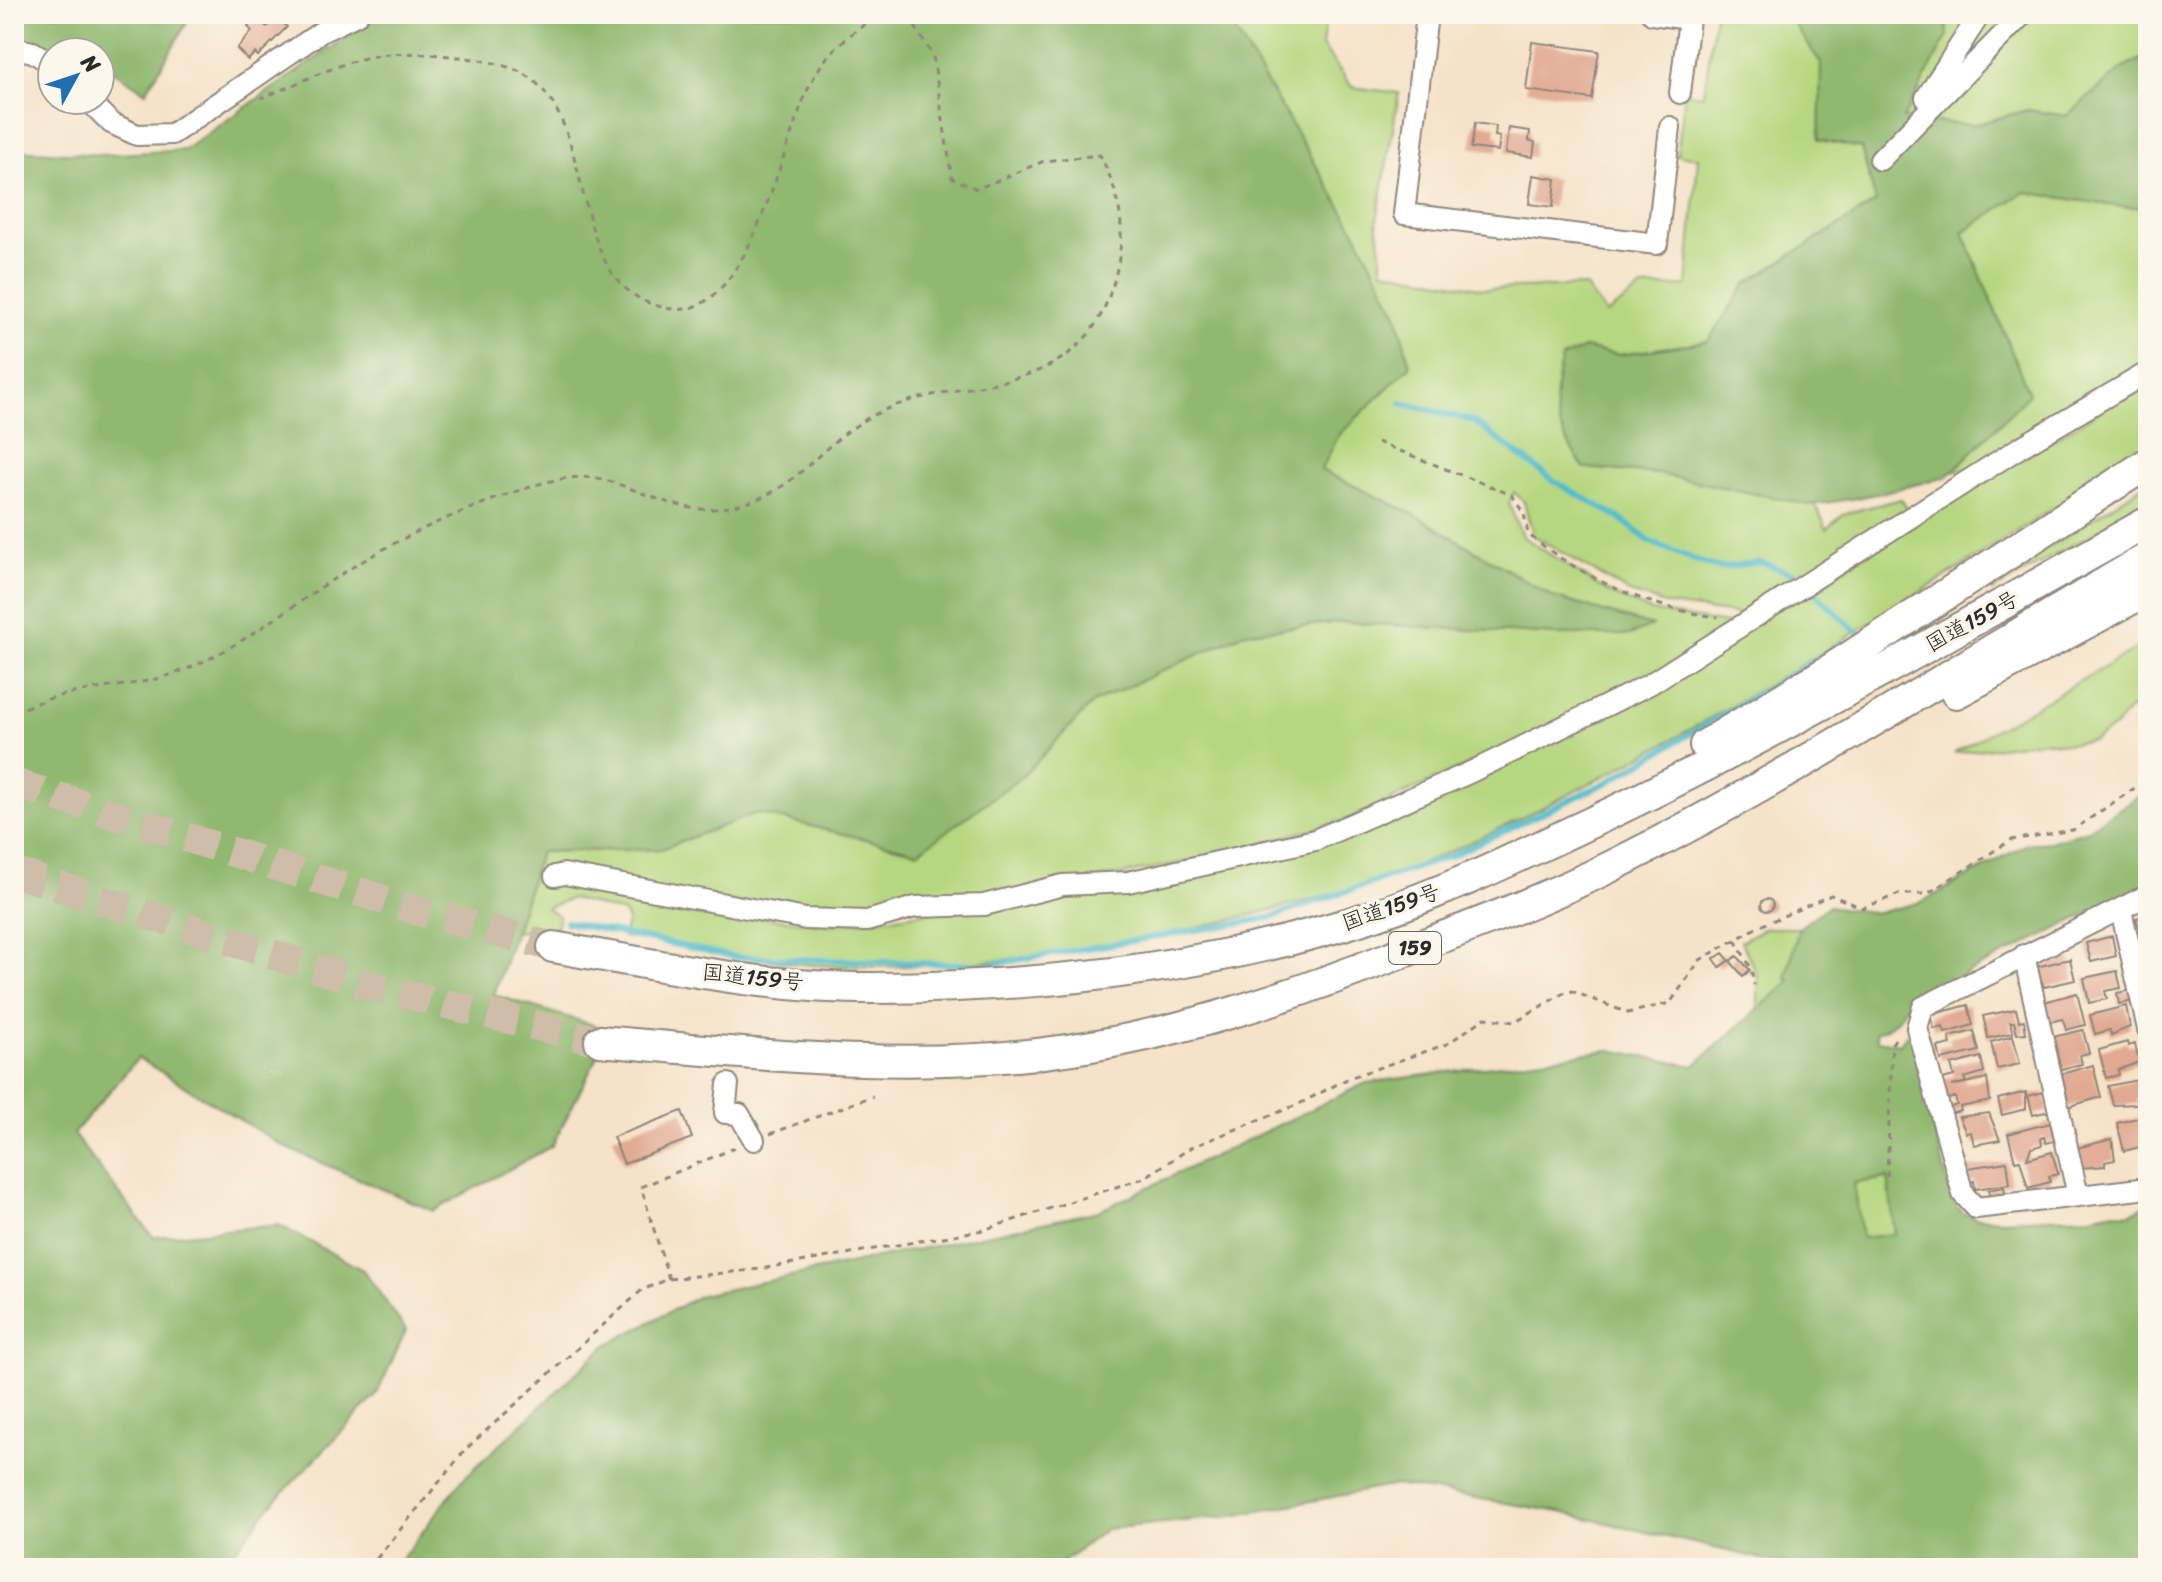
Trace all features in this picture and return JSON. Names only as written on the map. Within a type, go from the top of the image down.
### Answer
[{"type":"highway","name":"159","points":[[1478,876],[1643,783],[1828,671],[2148,463]]},
{"type":"highway","name":"国道159号","points":[[553,947],[721,975],[871,988],[1077,977],[1187,961],[1292,938],[1372,916],[1478,876],[1680,780],[2148,522]]},
{"type":"highway","name":"国道159号","points":[[600,1041],[806,1059],[940,1060],[1067,1050],[1195,1023],[1268,1002],[1511,911],[1611,866],[1866,725],[2148,558]]},
{"type":"highway","name":"159","points":[[1685,827],[1870,739],[2148,590]]},
{"type":"street","points":[[104,116],[111,123],[137,135],[172,134],[321,32],[358,14]]},
{"type":"street","points":[[1427,14],[1404,214],[1657,244],[1670,127]]},
{"type":"street","points":[[1652,14],[1689,19],[1680,93]]},
{"type":"street","points":[[1925,113],[1920,107],[1980,14]]},
{"type":"street","points":[[1880,160],[2023,14]]},
{"type":"street","points":[[14,48],[36,54]]},
{"type":"street","points":[[555,876],[564,874],[806,919],[855,921],[915,907],[998,903],[1063,885],[1128,882],[1315,840],[1471,772],[1650,684],[2019,448],[2148,372]]},
{"type":"street","points":[[2148,895],[1923,1007],[1917,1028],[1963,1194],[1976,1208],[2148,1188]]},
{"type":"street","points":[[2121,910],[2148,1029]]},
{"type":"street","points":[[2024,955],[2078,1196]]},
{"type":"street","points":[[728,1084],[725,1113],[739,1114],[754,1140]]},
{"type":"path","points":[[14,713],[41,699],[74,690],[140,681],[185,670],[363,561],[441,519],[530,487],[569,478],[601,479],[694,509],[745,504],[774,494],[865,420],[909,402],[1007,383],[1046,370],[1088,336],[1108,301],[1119,261],[1122,230],[1117,187],[1100,155],[1044,161],[977,189],[952,178],[933,56],[913,23],[892,18],[875,18],[839,43],[814,76],[756,233],[735,272],[712,296],[685,309],[671,309],[645,301],[612,276],[598,250],[560,112],[532,79],[489,61],[428,53],[374,56],[260,99]]},
{"type":"path","points":[[1377,442],[1512,495],[1524,513],[1528,534],[1632,596],[1681,613],[1750,620]]},
{"type":"path","points":[[369,1568],[467,1448],[642,1290],[669,1279],[760,1269],[983,1230],[1144,1178],[1192,1147],[1299,1104],[1349,1078],[1447,1044],[1485,1018],[1514,1022],[1569,990],[1628,1013],[1670,1003],[1700,960],[1831,895],[1863,908],[1899,894],[1927,894],[2011,840],[2073,830],[2148,779]]},
{"type":"path","points":[[1735,940],[1751,968],[1754,985]]},
{"type":"path","points":[[1887,1176],[1892,1044]]},
{"type":"path","points":[[669,1279],[641,1187],[754,1140],[873,1096]]},
{"type":"green space","points":[[14,14],[192,14],[146,92],[116,72],[116,36],[36,36],[36,53],[14,54]]},
{"type":"green space","points":[[380,14],[1170,14],[1234,29],[1353,227],[1397,314],[1410,366],[1339,435],[1321,470],[1415,515],[1553,597],[1652,626],[1630,635],[1557,635],[1342,622],[1247,632],[1092,703],[1024,775],[918,852],[757,813],[661,849],[540,852],[494,995],[611,1030],[552,1146],[433,1211],[285,1147],[138,1058],[73,1134],[153,1237],[279,1225],[363,1270],[406,1330],[376,1396],[271,1505],[221,1568],[14,1568],[14,150],[103,155],[184,150]]},
{"type":"green space","points":[[1170,14],[1326,14],[1322,46],[1352,87],[1399,93],[1377,220],[1383,270],[1484,289],[1585,286],[1606,314],[1642,288],[1687,286],[1698,158],[1677,155],[1685,93],[1704,95],[1715,14],[1787,14],[1821,63],[1820,140],[1861,148],[1876,202],[1747,283],[1708,341],[1619,355],[1584,348],[1584,468],[1659,474],[1815,504],[1827,529],[1843,514],[1901,499],[1909,511],[1744,615],[1668,605],[1628,592],[1533,535],[1524,502],[1514,492],[1509,504],[1522,536],[1611,594],[1651,611],[1732,625],[1656,673],[1510,746],[1348,819],[1230,853],[1120,875],[849,917],[563,881],[687,908],[828,925],[904,916],[1267,855],[1501,766],[1844,568],[2148,381],[2148,449],[1882,616],[1702,723],[1516,820],[1421,864],[1343,891],[1152,937],[1039,955],[925,966],[788,963],[623,937],[628,920],[624,913],[572,898],[546,908],[559,916],[556,928],[515,932],[540,852],[661,849],[756,813],[918,852],[1024,775],[1092,703],[1247,632],[1342,622],[1557,635],[1630,635],[1651,626],[1553,597],[1415,515],[1320,470],[1339,435],[1410,366],[1397,314],[1353,227],[1235,30]]},
{"type":"green space","points":[[1787,14],[1944,14],[1948,35],[1903,119],[1973,125],[2028,110],[2066,116],[2123,68],[2148,56],[2148,207],[2122,207],[2025,192],[1963,232],[2029,394],[1947,477],[1858,498],[1810,505],[1659,474],[1584,468],[1557,417],[1556,391],[1562,358],[1584,348],[1619,355],[1708,341],[1747,283],[1876,202],[1861,148],[1819,140],[1821,63]]},
{"type":"green space","points":[[1944,14],[2148,14],[2148,56],[2123,68],[2066,116],[2028,110],[1973,125],[1902,119],[1948,35]]},
{"type":"green space","points":[[2025,192],[2122,207],[2148,207],[2148,365],[1980,466],[1952,472],[2029,394],[1963,232]]},
{"type":"green space","points":[[2148,482],[2148,502],[1992,591],[1990,586]]},
{"type":"green space","points":[[2148,642],[2148,716],[2130,708],[2116,726],[2094,740],[2067,744],[2044,741],[1954,753]]},
{"type":"green space","points":[[2148,790],[2148,884],[1912,1000],[1893,1023],[1876,1032],[1877,1040],[1900,1044],[1907,1034],[1913,1038],[1952,1202],[1963,1213],[1976,1218],[2003,1220],[2091,1216],[2114,1211],[2129,1214],[2148,1204],[2148,1568],[1801,1568],[1560,1512],[1396,1485],[1232,1516],[1106,1529],[1055,1568],[395,1568],[461,1481],[605,1346],[701,1295],[1099,1211],[1366,1083],[1610,1050],[1694,1066],[1790,981],[1786,978],[1799,928],[1828,906],[1877,913],[1922,902],[2027,844],[2050,842],[2085,831]],"holes":[[[1888,1178],[1895,1234],[1862,1238],[1854,1183]]]},
{"type":"green space","points":[[1765,928],[1799,928],[1786,978],[1791,981],[1758,1010],[1758,976],[1741,941]]},
{"type":"green space","points":[[1888,1178],[1895,1234],[1861,1238],[1854,1183]]},
{"type":"building","points":[[278,18],[287,27],[258,56],[255,53],[248,60],[237,49],[252,31],[248,27],[256,19],[267,27]]},
{"type":"building","points":[[1532,42],[1599,51],[1592,99],[1526,90]]},
{"type":"building","points":[[1475,123],[1496,126],[1495,136],[1500,137],[1498,151],[1471,148]]},
{"type":"building","points":[[1509,128],[1530,131],[1529,141],[1535,142],[1533,157],[1506,153]]},
{"type":"building","points":[[1533,175],[1556,179],[1553,207],[1529,204]]},
{"type":"building","points":[[1767,899],[1773,905],[1767,911],[1761,905]]},
{"type":"building","points":[[2148,916],[2148,940],[2143,941],[2136,918]]},
{"type":"building","points":[[2112,936],[2116,956],[2091,962],[2086,943]]},
{"type":"building","points":[[1723,953],[1729,960],[1720,967],[1714,959]]},
{"type":"building","points":[[1737,956],[1750,970],[1743,976],[1730,961]]},
{"type":"building","points":[[2070,959],[2075,980],[2044,987],[2036,967]]},
{"type":"building","points":[[2117,971],[2121,988],[2105,991],[2107,999],[2089,1003],[2084,978]]},
{"type":"building","points":[[2132,990],[2133,1001],[2119,1004],[2117,993]]},
{"type":"building","points":[[2077,993],[2085,1025],[2066,1030],[2063,1019],[2049,1022],[2044,1002]]},
{"type":"building","points":[[1968,1005],[1973,1025],[1945,1033],[1943,1027],[1934,1029],[1931,1015]]},
{"type":"building","points":[[2126,1006],[2130,1027],[2111,1035],[2110,1030],[2095,1034],[2090,1015]]},
{"type":"building","points":[[2016,1009],[2019,1021],[2024,1020],[2026,1033],[2017,1034],[2014,1022],[2010,1022],[2013,1033],[1988,1038],[1983,1016]]},
{"type":"building","points":[[2083,1030],[2089,1053],[2080,1055],[2082,1064],[2057,1070],[2049,1038]]},
{"type":"building","points":[[1974,1031],[1979,1051],[1941,1060],[1938,1047],[1951,1044],[1949,1037]]},
{"type":"building","points":[[2013,1036],[2020,1064],[1997,1069],[1991,1042]]},
{"type":"building","points":[[2127,1042],[2128,1046],[2135,1044],[2139,1062],[2118,1070],[2119,1075],[2106,1078],[2099,1050]]},
{"type":"building","points":[[1981,1057],[1984,1072],[1964,1078],[1966,1082],[1952,1086],[1987,1078],[1990,1101],[1960,1107],[1961,1111],[1949,1114],[1947,1108],[1957,1105],[1955,1097],[1945,1100],[1939,1080],[1954,1076],[1951,1065]]},
{"type":"building","points":[[2093,1065],[2101,1097],[2064,1108],[2058,1075]]},
{"type":"building","points":[[2146,1080],[2147,1097],[2136,1100],[2137,1104],[2113,1105],[2108,1086]]},
{"type":"building","points":[[2026,1092],[2026,1109],[2002,1115],[1998,1099]]},
{"type":"building","points":[[2044,1092],[2049,1111],[2033,1115],[2028,1096]]},
{"type":"building","points":[[682,1111],[692,1138],[624,1164],[613,1137]]},
{"type":"building","points":[[1989,1113],[2000,1140],[1974,1145],[1971,1132],[1966,1133],[1959,1117]]},
{"type":"building","points":[[2145,1116],[2148,1118],[2148,1145],[2124,1151],[2117,1123]]},
{"type":"building","points":[[2050,1123],[2054,1141],[2046,1143],[2044,1137],[2041,1138],[2042,1145],[2031,1148],[2027,1159],[2052,1152],[2058,1174],[2049,1176],[2050,1182],[2028,1188],[2020,1160],[2015,1161],[2008,1134]]},
{"type":"building","points":[[2112,1139],[2115,1160],[2105,1162],[2105,1166],[2081,1168],[2077,1148]]},
{"type":"building","points":[[2007,1162],[2010,1184],[1975,1189],[1974,1181],[1969,1182],[1967,1168]]},
{"type":"building","points":[[2004,1187],[2005,1195],[1990,1197],[1988,1190]]},
{"type":"waterway","points":[[1402,403],[1473,421],[1554,481],[1618,517],[1650,542],[1721,568],[1759,562],[1795,574],[1859,634]]},
{"type":"waterway","points":[[566,922],[735,957],[987,965],[1269,918],[1450,856],[1608,782],[1843,644]]},
{"type":"tunnel","points":[[14,783],[416,910],[553,947]]},
{"type":"tunnel","points":[[14,872],[372,986],[600,1041]]}]
